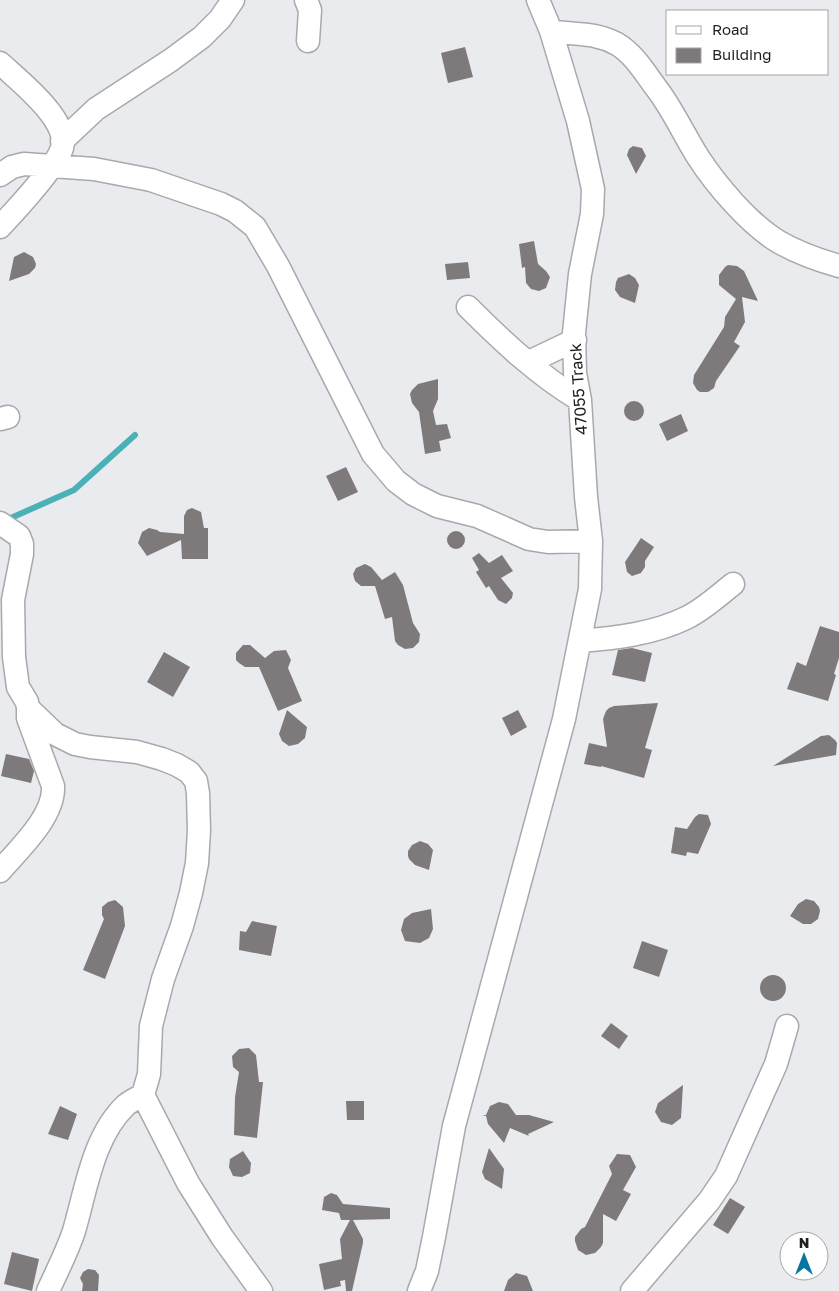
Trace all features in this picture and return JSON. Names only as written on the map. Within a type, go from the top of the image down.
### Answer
[{"type":"street","points":[[62,141],[96,109],[171,60],[202,37],[220,19],[233,0]]},
{"type":"street","points":[[306,0],[310,10],[308,41]]},
{"type":"street","name":"47055 Track","points":[[419,1291],[431,1254],[454,1126],[564,719],[590,589],[591,540],[586,497],[580,400],[575,373],[574,340],[580,274],[592,214],[593,189],[578,121],[551,31],[538,0]]},
{"type":"street","points":[[551,31],[597,36],[618,44],[629,53],[664,98],[698,158],[723,190],[748,217],[760,229],[779,242],[813,258],[839,266]]},
{"type":"street","points":[[0,63],[41,101],[53,116],[62,141],[62,148],[52,166],[0,227]]},
{"type":"street","points":[[0,175],[18,164],[94,169],[151,180],[221,204],[235,211],[255,227],[278,266],[373,454],[396,481],[413,494],[437,506],[477,516],[498,524],[516,535],[529,539],[548,542],[591,540]]},
{"type":"street","points":[[468,307],[502,340],[563,390],[580,400]]},
{"type":"street","points":[[529,362],[574,340]]},
{"type":"street","points":[[0,523],[19,536],[22,544],[22,554],[13,600],[14,656],[18,687],[27,702],[28,718],[54,786],[52,804],[42,820],[0,871]]},
{"type":"street","points":[[580,641],[622,637],[661,627],[686,618],[733,584]]},
{"type":"street","points":[[28,708],[55,734],[75,744],[138,752],[177,765],[189,772],[196,781],[198,793],[199,830],[197,863],[184,918],[151,1026],[149,1074],[142,1095],[121,1111],[102,1140],[86,1184],[68,1249],[48,1291]]},
{"type":"street","points":[[632,1291],[709,1201],[726,1176],[776,1064],[787,1026]]},
{"type":"street","points":[[142,1095],[188,1183],[222,1237],[262,1291]]},
{"type":"building","points":[[465,47],[473,77],[448,83],[441,53]]},
{"type":"building","points":[[633,146],[642,148],[646,156],[636,174],[627,155],[629,149]]},
{"type":"building","points":[[534,241],[538,264],[550,277],[546,288],[539,291],[531,289],[526,283],[525,267],[522,268],[519,244]]},
{"type":"building","points":[[24,252],[33,257],[36,264],[35,268],[29,274],[9,281],[14,257]]},
{"type":"building","points":[[468,262],[470,278],[447,280],[445,264]]},
{"type":"building","points":[[728,265],[737,266],[744,271],[758,301],[742,297],[745,322],[734,342],[740,346],[716,381],[714,388],[708,392],[700,392],[693,383],[694,375],[724,327],[725,317],[736,299],[719,285],[719,275]]},
{"type":"building","points":[[629,274],[635,278],[639,285],[635,303],[620,297],[615,290],[618,278]]},
{"type":"building","points":[[438,379],[438,399],[433,411],[436,425],[447,424],[451,438],[439,441],[441,451],[425,454],[419,412],[412,403],[410,394],[418,384]]},
{"type":"building","points":[[630,401],[638,401],[644,407],[644,415],[638,421],[630,421],[624,415],[624,407]]},
{"type":"building","points":[[681,414],[688,431],[667,441],[659,424]]},
{"type":"building","points":[[346,467],[358,492],[338,501],[326,476]]},
{"type":"building","points":[[192,508],[201,512],[204,528],[208,528],[208,559],[182,559],[181,540],[147,556],[138,543],[142,532],[149,528],[160,532],[184,534],[184,516],[187,510]]},
{"type":"building","points":[[452,531],[460,531],[465,536],[463,547],[452,549],[447,544],[447,536]]},
{"type":"building","points":[[641,538],[654,547],[645,561],[645,567],[641,573],[632,576],[627,572],[625,562]]},
{"type":"building","points":[[479,553],[489,563],[502,555],[513,571],[501,578],[513,593],[512,598],[506,604],[498,600],[489,586],[486,588],[476,572],[479,570],[472,558]]},
{"type":"building","points":[[365,564],[371,567],[382,580],[395,572],[403,585],[413,623],[420,634],[419,642],[413,648],[405,649],[395,641],[392,617],[385,619],[375,586],[361,586],[355,581],[353,574],[356,568]]},
{"type":"building","points":[[820,626],[839,632],[839,658],[828,701],[787,689],[797,662],[806,666]]},
{"type":"building","points":[[243,645],[250,645],[265,658],[274,651],[286,650],[291,660],[288,668],[302,701],[278,711],[259,667],[245,667],[236,660],[236,653]]},
{"type":"building","points":[[632,648],[652,653],[645,682],[612,675],[618,650]]},
{"type":"building","points":[[164,652],[190,667],[173,697],[147,682]]},
{"type":"building","points":[[658,703],[645,748],[652,750],[644,778],[601,766],[584,764],[589,743],[607,747],[603,719],[609,708]]},
{"type":"building","points":[[287,710],[307,727],[305,738],[298,744],[289,746],[282,741],[279,734]]},
{"type":"building","points":[[518,710],[527,727],[511,736],[502,718]]},
{"type":"building","points":[[829,735],[837,743],[836,755],[773,766],[821,736]]},
{"type":"building","points":[[6,754],[29,759],[34,771],[31,783],[1,776]]},
{"type":"building","points":[[699,814],[708,815],[711,824],[698,854],[687,852],[686,856],[671,853],[675,827],[687,829]]},
{"type":"building","points":[[420,841],[428,844],[433,850],[429,870],[415,865],[408,856],[408,851],[412,845]]},
{"type":"building","points":[[806,899],[814,901],[820,911],[818,919],[811,924],[803,924],[790,916],[798,904]]},
{"type":"building","points":[[115,900],[123,907],[125,926],[105,979],[83,970],[104,919],[102,907],[108,902]]},
{"type":"building","points":[[431,909],[433,929],[429,938],[420,943],[405,941],[401,930],[404,919],[412,913]]},
{"type":"building","points":[[252,921],[277,926],[271,956],[239,950],[240,931],[246,932]]},
{"type":"building","points":[[642,941],[668,950],[659,977],[633,968]]},
{"type":"building","points":[[773,975],[782,979],[786,988],[782,997],[773,1001],[764,997],[760,988],[764,979]]},
{"type":"building","points":[[611,1023],[628,1036],[619,1049],[601,1036]]},
{"type":"building","points":[[249,1048],[256,1055],[259,1082],[263,1082],[257,1138],[234,1135],[235,1097],[239,1072],[233,1067],[232,1056],[239,1049]]},
{"type":"building","points":[[683,1085],[681,1118],[672,1125],[661,1122],[655,1112],[658,1103]]},
{"type":"building","points":[[346,1101],[364,1101],[364,1120],[347,1120]]},
{"type":"building","points":[[499,1102],[508,1104],[516,1115],[529,1115],[554,1122],[528,1134],[529,1136],[510,1128],[504,1143],[488,1124],[486,1116],[482,1115],[486,1115],[490,1106]]},
{"type":"building","points":[[60,1106],[77,1114],[68,1140],[48,1134]]},
{"type":"building","points":[[489,1148],[504,1169],[502,1189],[485,1179],[482,1172]]},
{"type":"building","points":[[243,1151],[251,1163],[250,1173],[242,1177],[233,1176],[229,1167],[230,1159]]},
{"type":"building","points":[[617,1154],[630,1155],[636,1167],[623,1190],[631,1194],[616,1221],[603,1214],[603,1243],[595,1253],[586,1255],[578,1250],[575,1237],[585,1227],[612,1174],[609,1166]]},
{"type":"building","points":[[331,1193],[337,1195],[343,1204],[390,1208],[390,1219],[353,1220],[363,1239],[363,1243],[352,1291],[346,1291],[345,1280],[340,1281],[341,1286],[324,1290],[319,1264],[342,1259],[340,1239],[350,1220],[341,1220],[339,1213],[322,1210],[324,1197]]},
{"type":"building","points":[[730,1198],[745,1207],[728,1234],[713,1225]]},
{"type":"building","points":[[12,1252],[39,1259],[32,1291],[4,1284]]},
{"type":"building","points":[[88,1269],[95,1270],[99,1275],[98,1291],[82,1291],[83,1284],[80,1278],[83,1272]]},
{"type":"building","points":[[516,1273],[527,1276],[533,1291],[504,1291],[508,1280]]},
{"type":"waterway","points":[[4,521],[74,490],[135,435]]}]
